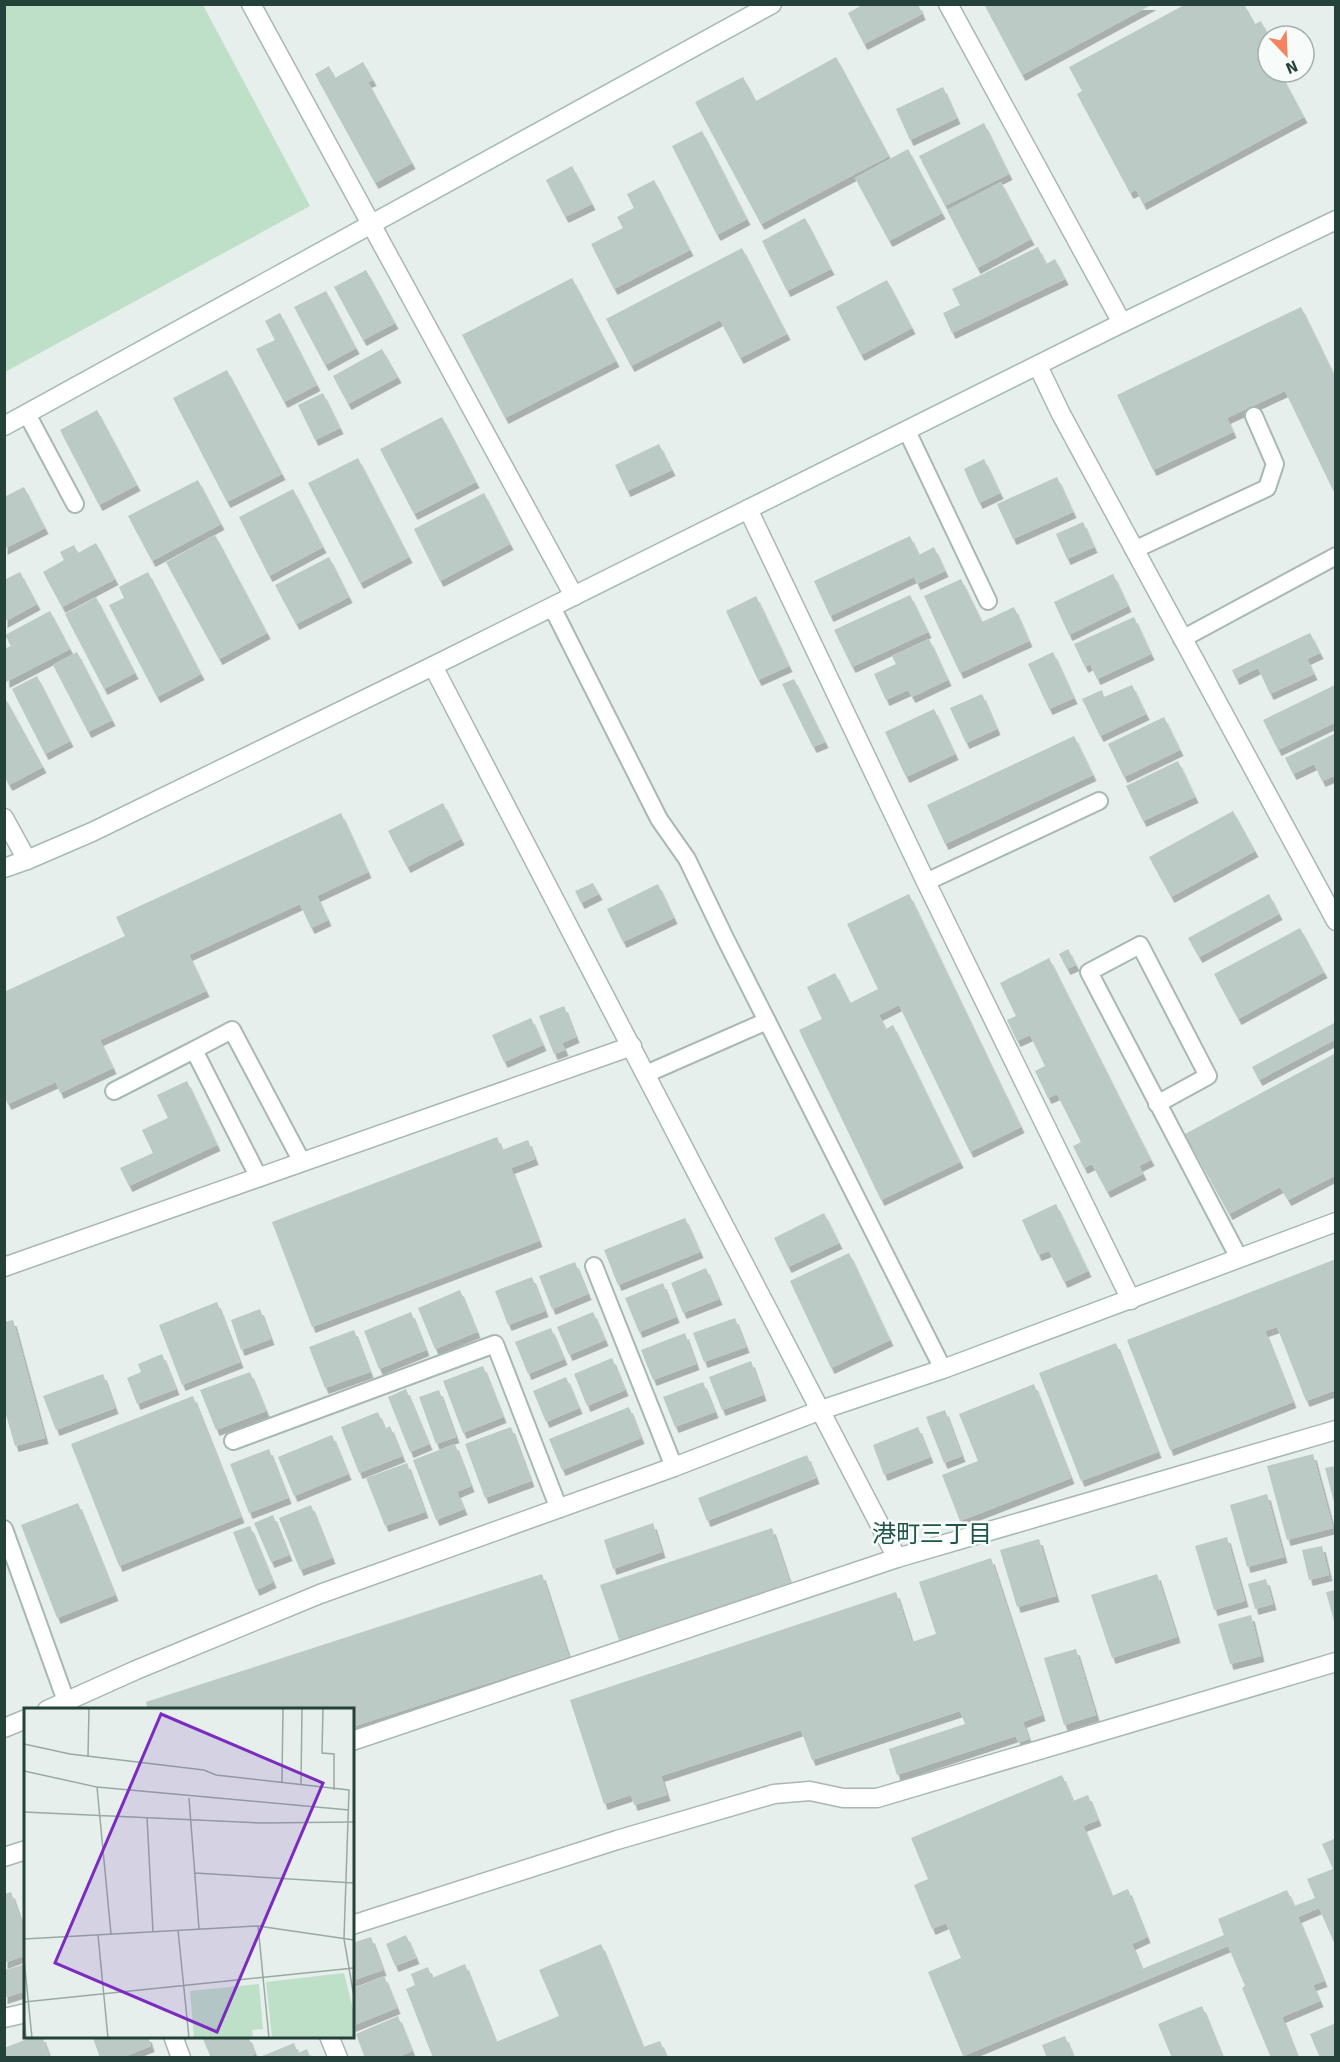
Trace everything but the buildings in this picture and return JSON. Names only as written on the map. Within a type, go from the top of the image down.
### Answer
[{"type":"street","points":[[251,4],[574,596]]},
{"type":"street","points":[[4,426],[772,4]]},
{"type":"street","points":[[948,4],[1122,323]]},
{"type":"street","points":[[4,868],[92,832],[433,666],[1122,323],[1335,220]]},
{"type":"street","points":[[1038,366],[1061,414],[1335,921]]},
{"type":"street","points":[[748,509],[926,882],[1131,1300]]},
{"type":"street","points":[[433,666],[897,1558]]},
{"type":"street","points":[[4,818],[27,860]]},
{"type":"street","points":[[4,1267],[632,1046]]},
{"type":"street","points":[[51,1708],[320,1594],[674,1467],[821,1410],[943,1369],[1335,1222]]},
{"type":"street","points":[[354,1740],[897,1558],[1335,1431]]},
{"type":"street","points":[[354,1923],[617,1840],[774,1794],[810,1791],[843,1798],[877,1798],[1335,1662]]},
{"type":"street","points":[[4,1728],[24,1720]]},
{"type":"street","points":[[4,1857],[24,1851]]},
{"type":"street","points":[[4,2018],[24,2013]]},
{"type":"street","points":[[173,2038],[181,2058]]},
{"type":"street","points":[[329,2038],[338,2058]]},
{"type":"lane","points":[[27,414],[75,504]]},
{"type":"lane","points":[[1134,550],[1267,488],[1275,464],[1254,416]]},
{"type":"lane","points":[[907,431],[988,602]]},
{"type":"lane","points":[[1182,639],[1335,556]]},
{"type":"lane","points":[[552,607],[659,819],[687,859],[943,1369]]},
{"type":"lane","points":[[926,882],[1099,801]]},
{"type":"lane","points":[[1157,1104],[1209,1076],[1140,945],[1089,972],[1157,1104],[1239,1258]]},
{"type":"lane","points":[[646,1074],[767,1021]]},
{"type":"lane","points":[[114,1091],[232,1030],[302,1162]]},
{"type":"lane","points":[[194,1050],[259,1178]]},
{"type":"lane","points":[[594,1266],[674,1467]]},
{"type":"lane","points":[[233,1441],[495,1344],[559,1509]]},
{"type":"lane","points":[[4,1529],[66,1701]]},
{"type":"green space","points":[[5,4],[203,5],[310,206],[5,372]]},
{"type":"district","name":"港町三丁目","points":[[932,1534]]}]
